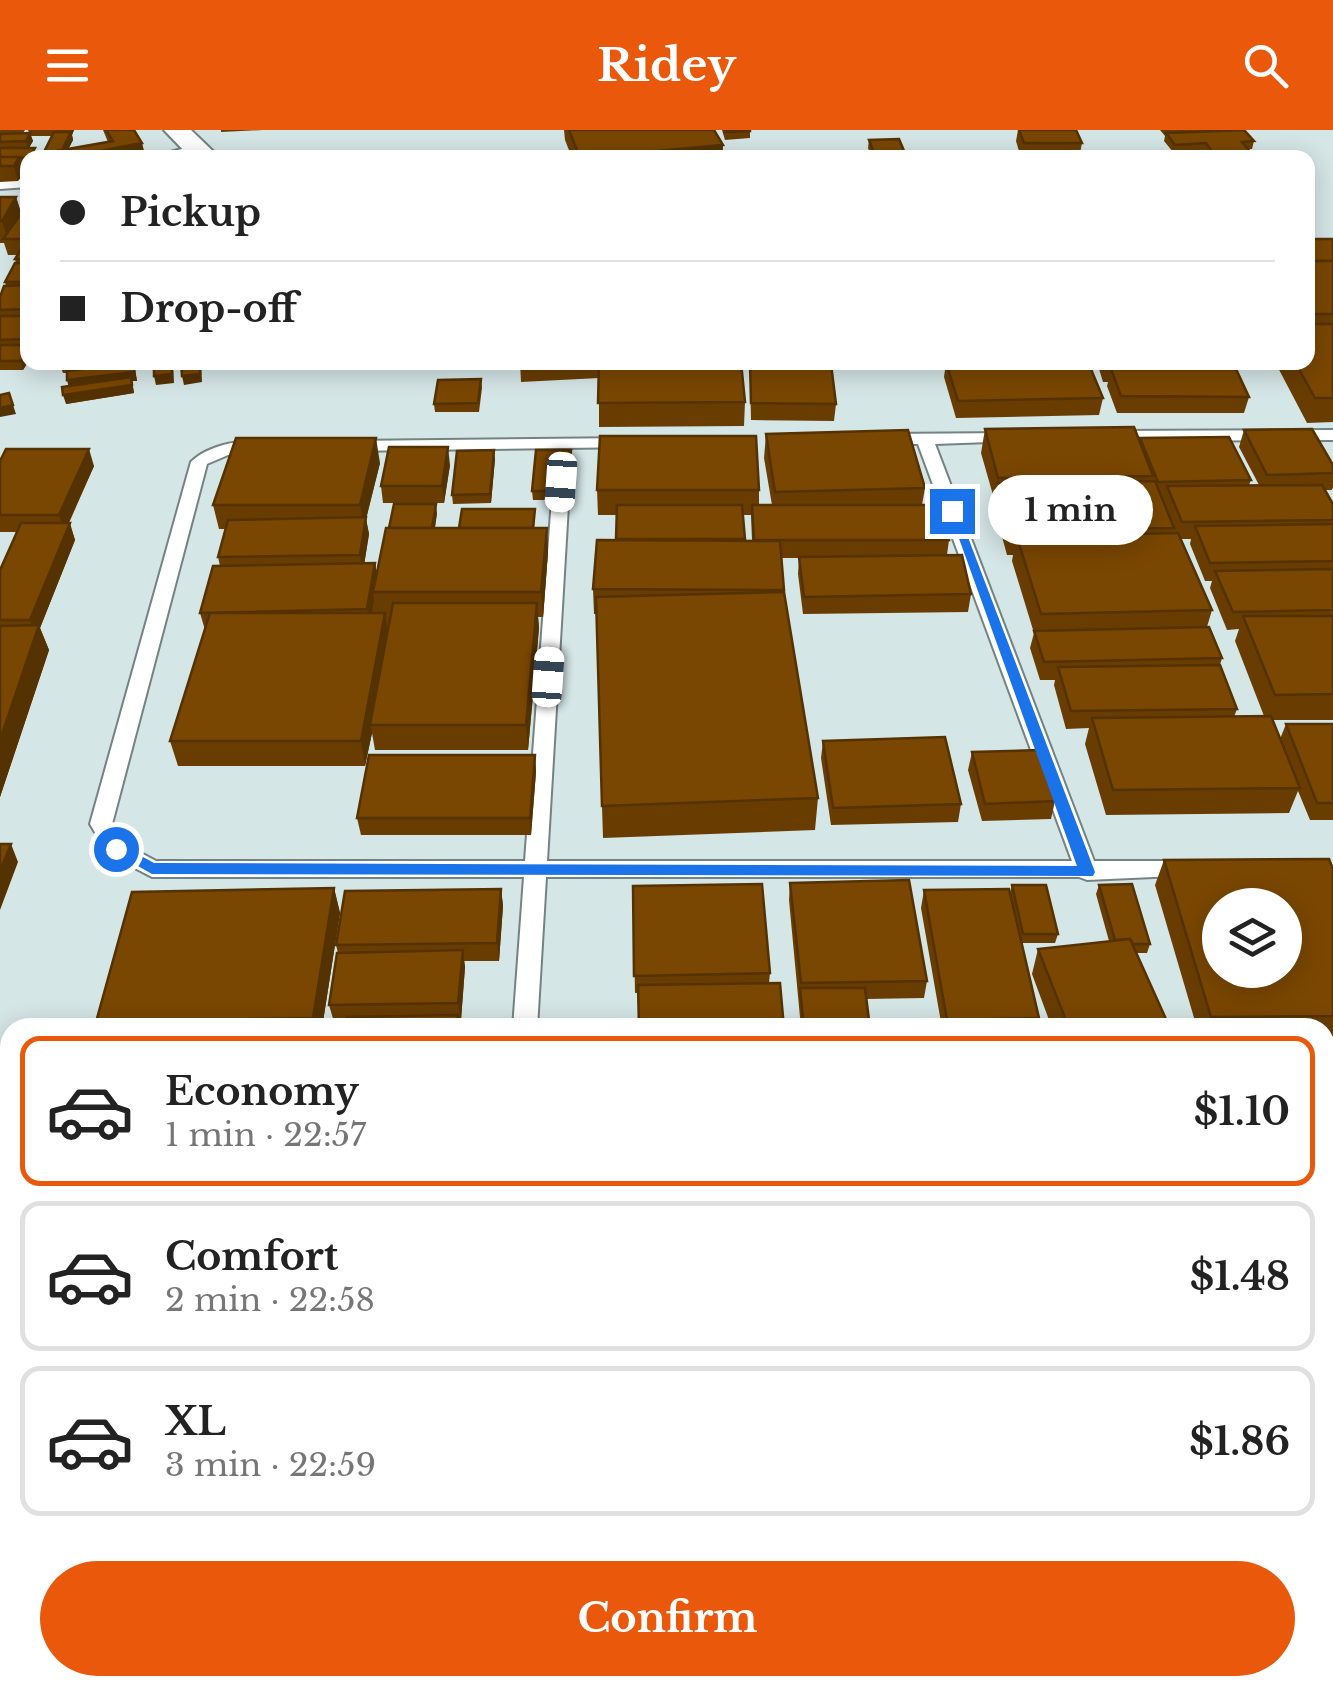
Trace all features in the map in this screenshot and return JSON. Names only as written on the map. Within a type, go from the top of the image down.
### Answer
[{"type":"street","points":[[176,130],[199,150]]},
{"type":"lane","points":[[1083,437],[1304,441],[1333,435]]},
{"type":"lane","points":[[868,440],[1024,438]]},
{"type":"lane","points":[[925,439],[1087,872]]},
{"type":"lane","points":[[328,447],[659,442]]},
{"type":"lane","points":[[526,1018],[564,444]]},
{"type":"lane","points":[[288,447],[230,448],[211,453],[199,462],[101,824],[116,849],[152,868],[1087,872],[1220,868]]},
{"type":"building","points":[[106,130],[134,130],[142,143],[106,150],[62,150],[113,141]]},
{"type":"building","points":[[569,130],[714,130],[723,145],[668,150],[577,150]]},
{"type":"building","points":[[1019,130],[1076,130],[1082,143],[1024,143]]},
{"type":"building","points":[[1244,130],[1254,141],[1242,142],[1249,150],[1211,150],[1206,143],[1175,145],[1166,133]]},
{"type":"building","points":[[54,132],[71,132],[62,150],[45,150]]},
{"type":"building","points":[[30,133],[26,141],[0,142],[0,134]]},
{"type":"building","points":[[899,139],[904,150],[873,150],[869,140]]},
{"type":"building","points":[[0,148],[35,148],[20,150],[20,158],[0,157]]},
{"type":"building","points":[[0,157],[19,157],[14,166],[0,166]]},
{"type":"building","points":[[0,197],[16,197],[2,221],[0,221]]},
{"type":"building","points":[[20,215],[20,239],[3,239]]},
{"type":"building","points":[[1315,239],[1333,239],[1333,261],[1315,261]]},
{"type":"building","points":[[1315,261],[1333,261],[1333,314],[1315,314]]},
{"type":"building","points":[[15,263],[20,263],[20,282],[5,282]]},
{"type":"building","points":[[20,285],[20,309],[0,310],[4,286]]},
{"type":"building","points":[[0,316],[20,316],[20,339],[0,340]]},
{"type":"building","points":[[1315,324],[1333,324],[1333,398],[1315,398],[1299,370],[1315,370]]},
{"type":"building","points":[[0,345],[20,345],[20,361],[0,361]]},
{"type":"building","points":[[134,370],[134,372],[67,380],[67,371]]},
{"type":"building","points":[[154,370],[172,370],[172,374],[154,376]]},
{"type":"building","points":[[182,370],[200,370],[200,374],[182,376]]},
{"type":"building","points":[[599,370],[742,370],[745,402],[598,403]]},
{"type":"building","points":[[750,370],[832,370],[836,404],[751,403]]},
{"type":"building","points":[[948,370],[1091,370],[1103,398],[958,401]]},
{"type":"building","points":[[1111,370],[1236,370],[1249,397],[1121,396]]},
{"type":"building","points":[[131,377],[132,385],[63,395],[62,387]]},
{"type":"building","points":[[481,379],[478,403],[434,404],[438,380]]},
{"type":"building","points":[[9,393],[13,405],[0,408],[0,395]]},
{"type":"building","points":[[1134,427],[1153,476],[998,478],[985,429]]},
{"type":"building","points":[[1312,429],[1333,465],[1333,473],[1267,475],[1244,430]]},
{"type":"building","points":[[908,430],[925,488],[775,492],[766,434]]},
{"type":"building","points":[[600,436],[756,436],[759,490],[597,490]]},
{"type":"building","points":[[1229,437],[1251,480],[1158,482],[1140,438]]},
{"type":"building","points":[[236,438],[376,438],[360,505],[213,505]]},
{"type":"building","points":[[389,447],[448,447],[442,486],[381,486]]},
{"type":"building","points":[[6,449],[89,449],[59,515],[0,515],[0,461]]},
{"type":"building","points":[[494,450],[490,494],[452,495],[457,451]]},
{"type":"building","points":[[536,450],[571,450],[567,491],[532,491]]},
{"type":"building","points":[[1155,481],[1174,528],[1012,530],[998,483]]},
{"type":"building","points":[[1322,485],[1333,504],[1333,520],[1182,522],[1167,486]]},
{"type":"building","points":[[394,504],[436,504],[432,528],[389,528]]},
{"type":"building","points":[[617,505],[742,505],[745,539],[616,539]]},
{"type":"building","points":[[752,505],[942,505],[949,540],[754,540]]},
{"type":"building","points":[[462,509],[535,509],[533,528],[459,528]]},
{"type":"building","points":[[366,517],[360,555],[218,557],[228,520]]},
{"type":"building","points":[[21,523],[70,523],[30,620],[0,620],[0,570]]},
{"type":"building","points":[[1333,524],[1333,561],[1210,563],[1195,526]]},
{"type":"building","points":[[386,528],[547,528],[541,592],[373,592]]},
{"type":"building","points":[[1178,533],[1212,610],[1041,614],[1017,537]]},
{"type":"building","points":[[597,540],[780,541],[784,590],[593,589]]},
{"type":"building","points":[[962,555],[971,594],[804,597],[799,557]]},
{"type":"building","points":[[375,563],[367,609],[200,613],[213,566]]},
{"type":"building","points":[[1333,569],[1333,610],[1233,612],[1215,571]]},
{"type":"building","points":[[784,592],[818,798],[602,806],[596,597]]},
{"type":"building","points":[[393,603],[537,603],[526,725],[370,725]]},
{"type":"building","points":[[210,613],[385,613],[361,741],[170,741]]},
{"type":"building","points":[[1243,616],[1333,616],[1333,694],[1275,695]]},
{"type":"building","points":[[39,625],[0,740],[0,626]]},
{"type":"building","points":[[1209,627],[1222,658],[1044,662],[1034,631]]},
{"type":"building","points":[[1220,665],[1237,709],[1071,711],[1058,667]]},
{"type":"building","points":[[1271,716],[1300,788],[1113,790],[1092,718]]},
{"type":"building","points":[[1286,724],[1333,724],[1333,803],[1317,803]]},
{"type":"building","points":[[945,737],[961,804],[833,808],[823,741]]},
{"type":"building","points":[[1039,750],[1055,801],[985,804],[972,752]]},
{"type":"building","points":[[369,755],[535,755],[530,818],[357,818]]},
{"type":"building","points":[[0,844],[11,844],[0,871]]},
{"type":"building","points":[[1329,859],[1333,869],[1333,1016],[1211,1017],[1202,988],[1302,988],[1302,888],[1202,888],[1202,987],[1164,860]]},
{"type":"building","points":[[909,880],[927,981],[801,983],[790,883]]},
{"type":"building","points":[[762,884],[770,973],[634,976],[633,886]]},
{"type":"building","points":[[1132,884],[1150,944],[1115,940],[1099,885]]},
{"type":"building","points":[[1012,885],[1046,885],[1058,934],[1023,934]]},
{"type":"building","points":[[334,888],[313,1018],[97,1018],[132,892]]},
{"type":"building","points":[[501,889],[497,943],[336,945],[345,891]]},
{"type":"building","points":[[1009,889],[1039,1018],[947,1018],[924,890]]},
{"type":"building","points":[[1130,939],[1166,1018],[1065,1018],[1038,949]]},
{"type":"building","points":[[463,950],[458,1003],[329,1005],[337,953]]},
{"type":"building","points":[[780,983],[783,1018],[639,1018],[638,985]]},
{"type":"building","points":[[800,988],[865,988],[869,1018],[803,1018]]},
{"type":"building","points":[[458,1015],[458,1018],[347,1017]]},
{"type":"route","points":[[116,849],[152,868],[1087,872],[952,511]]}]
